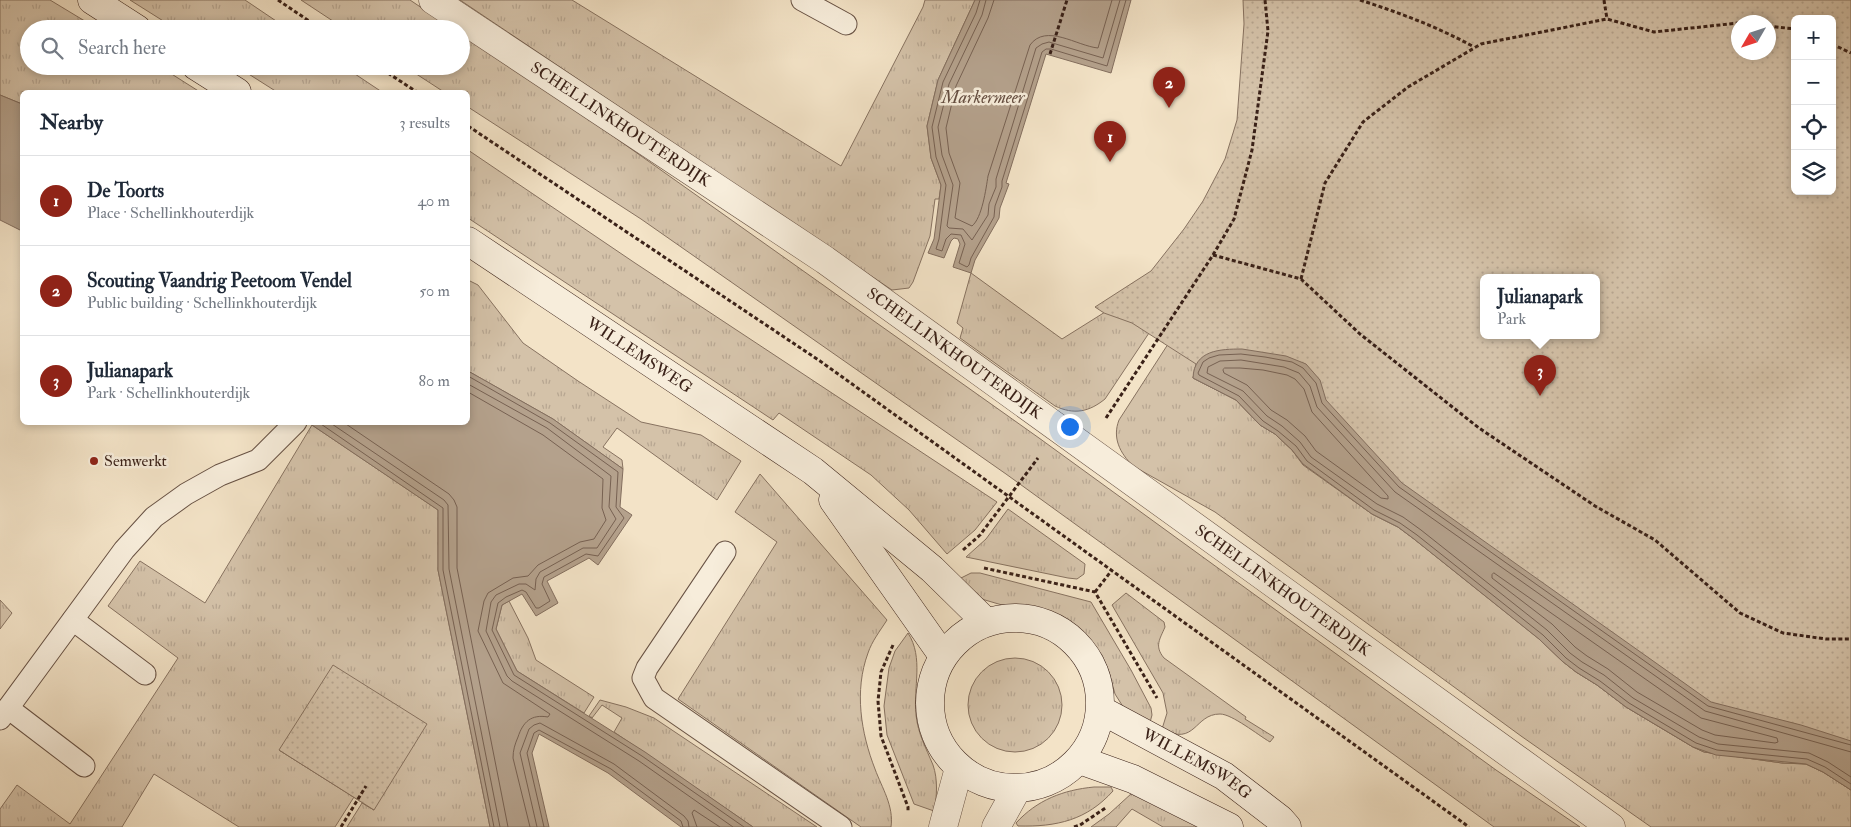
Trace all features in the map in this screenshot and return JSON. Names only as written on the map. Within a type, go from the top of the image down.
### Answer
[{"type":"street","points":[[92,0],[123,20]]},
{"type":"street","name":"SCHELLINKHOUTERDIJK","points":[[433,0],[463,20]]},
{"type":"street","name":"SCHELLINKHOUTERDIJK","points":[[470,25],[825,260],[1611,827]]},
{"type":"street","points":[[210,75],[234,90]]},
{"type":"street","name":"WILLEMSWEG","points":[[470,241],[813,471],[932,569],[986,622]]},
{"type":"street","name":"WILLEMSWEG","points":[[813,471],[943,656]]},
{"type":"street","points":[[1013,617],[1042,621],[1067,634],[1086,655],[1099,681],[1100,710],[1094,736],[1080,760],[1062,775],[1041,785],[1017,789],[986,784],[959,768],[940,744],[930,715],[931,684],[943,656],[962,635],[986,622],[1013,617]]},
{"type":"street","name":"WILLEMSWEG","points":[[1100,710],[1224,776],[1280,819],[1287,827]]},
{"type":"street","points":[[1080,760],[1133,778],[1229,827]]},
{"type":"street","points":[[943,827],[959,768]]},
{"type":"street","points":[[996,827],[1017,789]]},
{"type":"lane","points":[[802,0],[846,24]]},
{"type":"lane","points":[[84,766],[4,713],[124,550],[154,517],[186,494],[220,475],[258,460],[294,425]]},
{"type":"lane","points":[[725,552],[647,668],[643,678],[654,698],[841,827]]},
{"type":"lane","points":[[73,620],[145,674]]},
{"type":"path","points":[[278,0],[308,20]]},
{"type":"path","points":[[1050,54],[1067,0]]},
{"type":"path","points":[[1087,448],[1213,255],[1234,219],[1252,150],[1268,31],[1265,0]]},
{"type":"path","points":[[1360,0],[1399,12],[1446,32],[1475,48]]},
{"type":"path","points":[[1604,0],[1607,19]]},
{"type":"path","points":[[1301,279],[1325,183],[1363,122],[1408,86],[1482,44],[1607,19],[1654,32],[1731,24]]},
{"type":"path","points":[[1776,27],[1791,29]]},
{"type":"path","points":[[1836,46],[1851,53]]},
{"type":"path","points":[[390,75],[413,90]]},
{"type":"path","points":[[470,127],[820,361],[1469,827]]},
{"type":"path","points":[[1213,255],[1301,279],[1360,334],[1479,428],[1595,506],[1655,540],[1740,613],[1783,633],[1851,639]]},
{"type":"path","points":[[958,553],[980,535],[1021,481]]},
{"type":"path","points":[[1096,592],[1112,570]]},
{"type":"path","points":[[897,636],[881,672],[878,701],[881,736],[908,807],[908,813]]},
{"type":"path","points":[[341,827],[366,786]]},
{"type":"green space","points":[[0,0],[50,0],[83,20],[20,20],[20,75],[173,75],[197,90],[20,90],[20,103],[0,95]]},
{"type":"green space","points":[[130,0],[245,0],[275,20],[162,20]]},
{"type":"green space","points":[[301,0],[410,0],[440,20],[331,20]]},
{"type":"green space","points":[[460,0],[572,0],[841,166],[925,0],[975,0],[938,80],[927,126],[931,158],[941,185],[939,199],[935,199],[930,236],[913,282],[909,288],[892,290]]},
{"type":"green space","points":[[1243,0],[1851,0],[1851,790],[1823,772],[1806,764],[1782,763],[1704,752],[1626,707],[1562,661],[1539,639],[1414,539],[1398,527],[1372,514],[1303,464],[1292,450],[1275,434],[1260,425],[1236,400],[1193,378],[1196,364],[1132,323],[1104,313],[1095,307],[1151,271],[1203,201],[1225,159],[1237,120],[1244,24]]},
{"type":"green space","points":[[470,40],[579,112],[1039,438],[1496,770],[1580,827],[1494,827],[1006,474],[641,219],[470,108],[470,90],[441,90],[418,75],[470,75]]},
{"type":"green space","points":[[250,75],[356,75],[379,90],[274,90]]},
{"type":"green space","points":[[470,151],[635,263],[997,502],[975,530],[947,554],[909,510],[871,475],[779,413],[773,420],[470,219]]},
{"type":"green space","points":[[1221,262],[1193,378],[1236,400],[1260,425],[1275,434],[1292,450],[1303,465],[1372,514],[1398,527],[1540,639],[1562,661],[1626,707],[1704,752],[1782,763],[1806,764],[1823,772],[1851,790],[1851,827],[1651,827],[1521,736],[1215,512],[1133,466],[1124,456],[1118,445],[1116,433],[1119,420]]},
{"type":"green space","points":[[971,273],[1062,339],[1137,292],[1175,294],[1105,399],[1093,407],[1081,411],[1069,411],[1055,406],[960,338],[963,328],[957,323]]},
{"type":"green space","points":[[470,281],[478,285],[523,343],[578,381],[641,422],[701,435],[741,461],[717,500],[617,428],[603,447],[622,460],[623,469],[553,419],[470,372]]},
{"type":"green space","points":[[312,425],[438,510],[438,570],[490,827],[347,827],[362,803],[374,810],[354,797],[335,827],[239,827],[154,774],[122,827],[0,827],[0,809],[17,785],[70,824],[178,658],[108,606],[140,561],[205,603]]},
{"type":"green space","points":[[760,474],[887,620],[868,653],[861,682],[860,697],[866,741],[887,797],[891,812],[891,827],[861,827],[678,699],[777,542],[735,512]]},
{"type":"green space","points":[[1008,509],[1085,564],[1084,574],[1077,579],[1068,578],[966,557],[986,539]]},
{"type":"green space","points":[[971,573],[980,573],[1091,602],[1151,708],[1152,715],[1149,726],[1127,713],[1115,694],[1102,655],[1086,634],[1065,618],[1044,610],[1019,605],[1002,605],[976,596],[961,578]]},
{"type":"green space","points":[[1126,593],[1164,622],[1165,627],[1160,639],[1159,650],[1164,658],[1246,717],[1245,719],[1274,737],[1270,742],[1231,717],[1220,714],[1211,715],[1188,732],[1182,734],[1173,734],[1162,729],[1167,713],[1163,693],[1112,605]]},
{"type":"green space","points":[[0,600],[12,613],[0,629]]},
{"type":"green space","points":[[509,601],[528,638],[536,660],[594,697],[584,713],[517,671],[496,629],[502,605]]},
{"type":"green space","points":[[908,633],[916,652],[915,704],[917,722],[936,776],[934,811],[914,804],[887,735],[884,706],[889,668],[895,651]]},
{"type":"green space","points":[[1015,658],[1033,662],[1048,672],[1058,687],[1062,705],[1058,723],[1048,738],[1033,748],[1015,752],[997,748],[982,738],[972,723],[968,705],[972,687],[982,672],[997,662]]},
{"type":"green space","points":[[333,665],[427,724],[374,810],[279,750]]},
{"type":"green space","points":[[600,700],[626,707],[654,718],[817,827],[753,827],[614,732],[622,718],[602,705],[592,718],[589,716]]},
{"type":"green space","points":[[1094,787],[1111,787],[1113,791],[1093,809],[1082,815],[1070,820],[1046,825],[1018,826],[1016,823],[1042,802],[1061,794]]},
{"type":"green space","points":[[1132,793],[1205,827],[1163,827],[1132,809],[1116,827],[1091,827]]},
{"type":"water","name":"Markermeer","points":[[975,0],[1131,0],[1111,73],[1046,54],[1006,183],[1009,184],[1000,208],[999,218],[975,260],[971,273],[953,267],[960,244],[958,239],[954,238],[951,241],[944,258],[928,253],[934,239],[941,185],[931,158],[927,126],[938,80]]},
{"type":"water","points":[[0,95],[20,103],[20,230],[0,220]]},
{"type":"water","points":[[1242,349],[1286,356],[1306,364],[1320,380],[1326,400],[1402,483],[1711,702],[1801,725],[1851,741],[1851,790],[1823,772],[1806,764],[1716,755],[1693,747],[1626,707],[1576,672],[1539,639],[1414,539],[1398,527],[1372,514],[1303,464],[1292,450],[1275,434],[1260,425],[1236,400],[1193,378],[1194,369],[1203,357],[1217,351]]},
{"type":"water","points":[[470,372],[553,419],[623,469],[620,507],[632,515],[598,565],[589,558],[547,581],[558,603],[536,616],[522,594],[502,605],[496,629],[517,671],[645,752],[753,827],[681,827],[608,773],[539,734],[532,753],[549,827],[490,827],[438,570],[438,510],[312,425],[470,425]]},
{"type":"place","name":"Scouting Vaandrig Peetoom Vendel","points":[[1169,108]]},
{"type":"place","name":"De Toorts","points":[[1110,162]]},
{"type":"place","name":"Julianapark","points":[[1540,396]]},
{"type":"place","name":"Semwerkt","points":[[94,461]]}]
